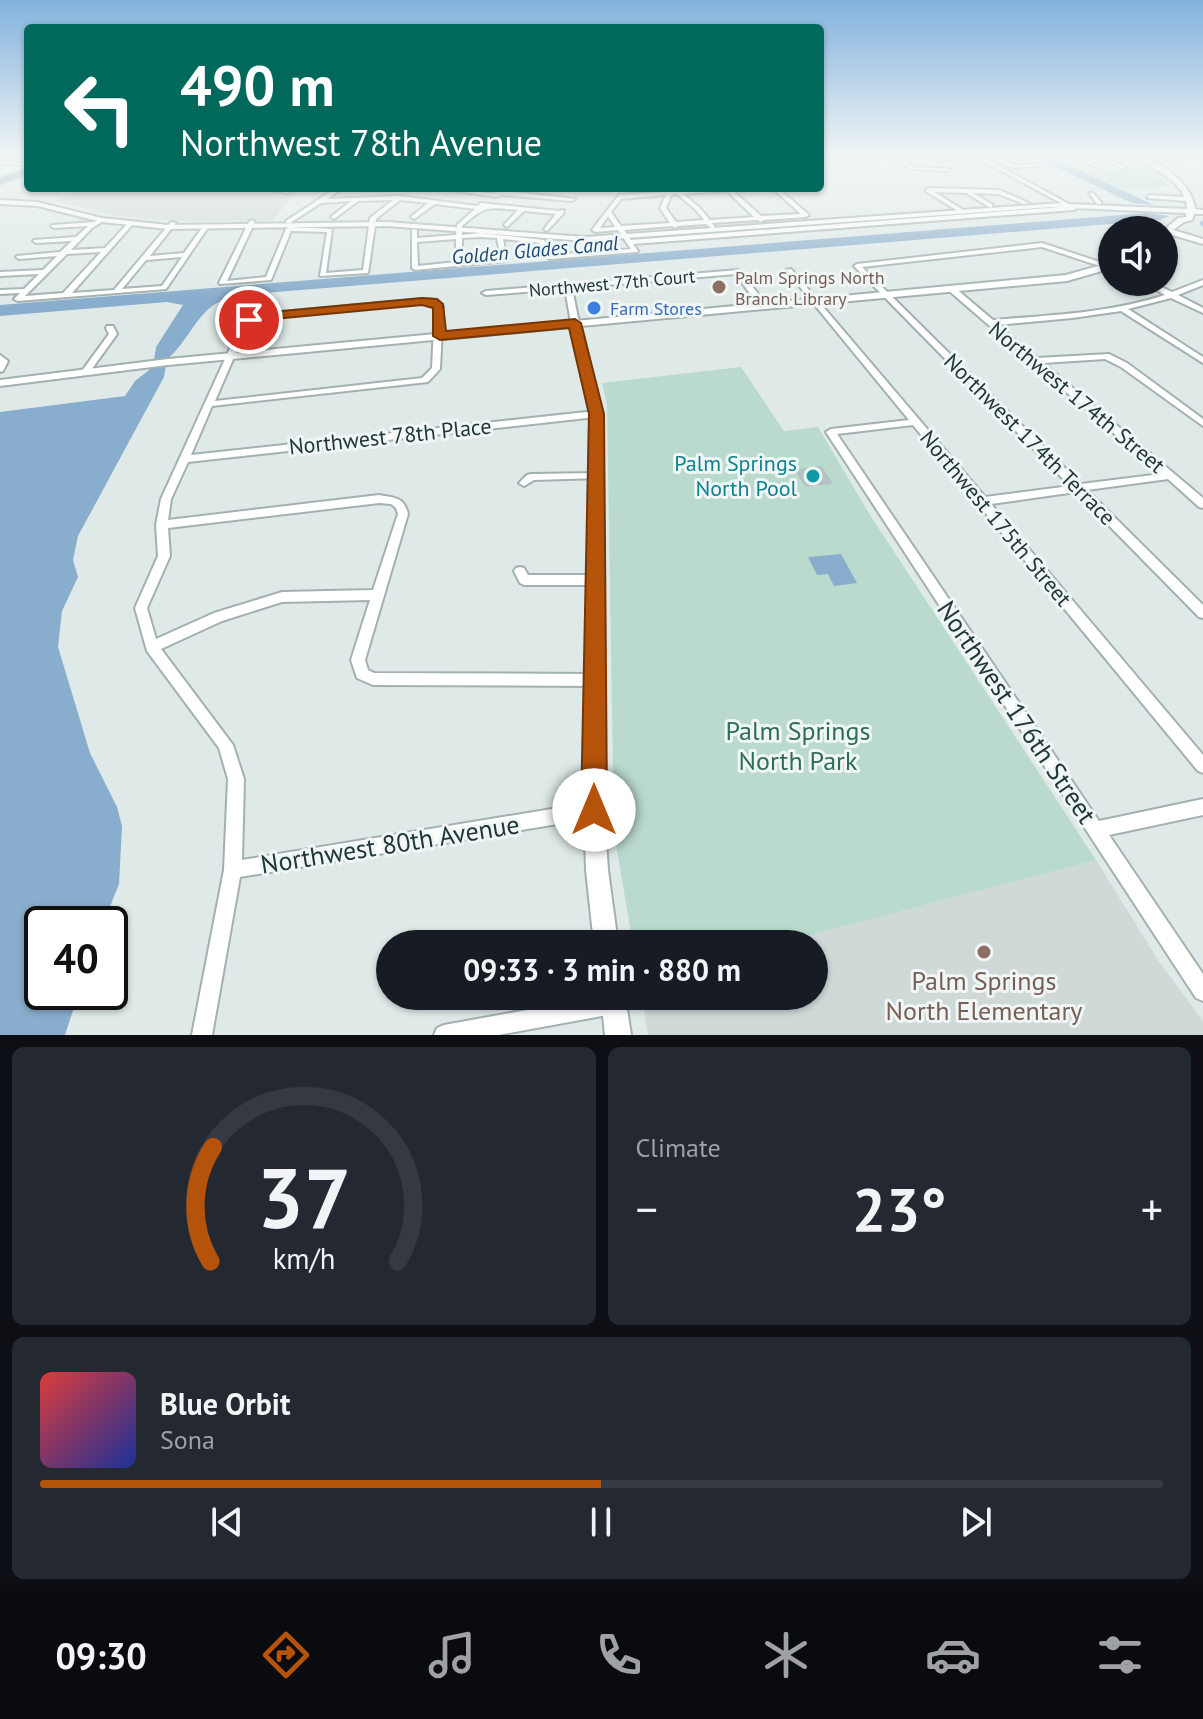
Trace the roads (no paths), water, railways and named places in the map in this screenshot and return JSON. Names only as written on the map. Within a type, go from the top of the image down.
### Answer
[{"type":"street","points":[[31,203],[98,222]]},
{"type":"street","points":[[48,203],[111,217],[170,225],[373,222],[549,238],[752,228],[1064,205]]},
{"type":"street","points":[[250,224],[222,283],[269,279],[288,226],[316,203]]},
{"type":"street","points":[[334,217],[352,203]]},
{"type":"street","points":[[54,226],[98,222],[206,226],[250,224],[329,229],[322,275],[366,272],[373,222],[393,203]]},
{"type":"street","points":[[414,217],[432,203]]},
{"type":"street","points":[[458,203],[561,213]]},
{"type":"street","points":[[459,264],[461,230],[489,203]]},
{"type":"street","points":[[547,229],[568,203]]},
{"type":"street","points":[[615,203],[595,230],[627,236],[823,223],[1022,203]]},
{"type":"street","points":[[665,203],[663,208],[675,226]]},
{"type":"street","points":[[691,203],[710,225]]},
{"type":"street","points":[[743,203],[762,221]]},
{"type":"street","points":[[627,236],[675,226],[806,215],[793,203]]},
{"type":"street","points":[[950,203],[960,210],[1094,203]]},
{"type":"street","points":[[987,203],[991,206]]},
{"type":"street","points":[[1032,203],[1167,210]]},
{"type":"street","points":[[1102,203],[1192,212]]},
{"type":"street","points":[[1167,203],[1192,212]]},
{"type":"street","points":[[507,225],[523,209]]},
{"type":"street","points":[[415,240],[461,230],[500,238],[542,241],[550,257],[635,251],[609,213]]},
{"type":"street","points":[[752,228],[762,221],[823,223]]},
{"type":"street","points":[[98,222],[62,253],[18,299],[164,288],[206,226]]},
{"type":"street","points":[[288,226],[373,222]]},
{"type":"street","points":[[65,296],[130,224]]},
{"type":"street","points":[[116,292],[170,225]]},
{"type":"street","points":[[627,236],[710,225]]},
{"type":"street","points":[[414,230],[415,268],[505,260],[500,238]]},
{"type":"street","points":[[1178,236],[1203,242]]},
{"type":"street","points":[[36,241],[77,239]]},
{"type":"street","points":[[587,243],[592,254]]},
{"type":"street","name":"Northwest 174th Terrace","points":[[1098,263],[1042,245],[857,266],[1203,613]]},
{"type":"street","points":[[19,257],[108,250]]},
{"type":"street","points":[[143,258],[186,255]]},
{"type":"street","name":"Northwest 175th Street","points":[[789,270],[1203,766]]},
{"type":"street","points":[[0,383],[168,362],[1067,278],[1098,270]]},
{"type":"street","points":[[0,274],[43,272]]},
{"type":"street","name":"Northwest 77th Court","points":[[486,293],[738,272],[763,306]]},
{"type":"street","points":[[1178,295],[1203,282]]},
{"type":"street","points":[[568,286],[596,414],[594,810],[604,930]]},
{"type":"street","name":"Northwest 174th Street","points":[[951,289],[1203,504]]},
{"type":"street","points":[[0,292],[24,291]]},
{"type":"street","points":[[990,323],[1123,309],[1176,296],[1203,311]]},
{"type":"street","points":[[202,1035],[233,870],[236,779],[226,745],[152,647],[141,608],[164,556],[162,525],[166,499],[231,357],[249,320],[261,316],[433,302],[439,307],[440,336],[436,369],[430,377],[414,382],[210,404]]},
{"type":"street","points":[[1123,309],[1203,361]]},
{"type":"street","points":[[86,371],[113,334],[110,328]]},
{"type":"street","points":[[1036,361],[1106,356],[1124,365],[1203,423]]},
{"type":"street","points":[[0,357],[4,361],[0,369]]},
{"type":"street","name":"Northwest 78th Place","points":[[184,459],[596,414]]},
{"type":"street","name":"Northwest 176th Street","points":[[916,422],[831,432],[1203,991]]},
{"type":"street","points":[[524,483],[531,477],[596,476]]},
{"type":"street","points":[[984,501],[1169,476]]},
{"type":"street","points":[[162,525],[379,499],[394,501],[401,506],[403,514],[358,660],[362,674],[373,679],[595,680]]},
{"type":"street","points":[[520,571],[524,580],[595,580]]},
{"type":"street","points":[[152,647],[218,617],[282,597],[378,595]]},
{"type":"street","points":[[1095,830],[1203,807]]},
{"type":"street","name":"Northwest 80th Avenue","points":[[233,870],[594,810]]},
{"type":"street","points":[[444,1035],[565,1010]]},
{"type":"street","points":[[615,1010],[618,1035]]},
{"type":"water","points":[[1146,213],[1170,216],[1109,216]]},
{"type":"water","points":[[1098,217],[1098,225],[264,293],[230,298],[211,307],[167,359],[164,377],[78,536],[73,560],[78,577],[62,611],[58,647],[90,753],[117,807],[122,826],[119,884],[110,906],[24,906],[24,1010],[73,1010],[65,1035],[0,1035],[0,412],[125,396],[135,381],[153,367],[156,347],[183,305],[167,302],[0,316],[0,305]]},
{"type":"water","points":[[841,554],[857,583],[834,586],[828,574],[817,575],[808,557]]},
{"type":"place","name":"Palm Springs North Branch Library","points":[[719,287]]},
{"type":"place","name":"Farm Stores","points":[[594,308]]},
{"type":"place","name":"Palm Springs North Pool","points":[[813,476]]},
{"type":"place","name":"Palm Springs North Elementary","points":[[984,952]]},
{"type":"water label","name":"Golden Glades Canal","points":[[535,250]]},
{"type":"park label","name":"Palm Springs North Park","points":[[798,745]]}]
